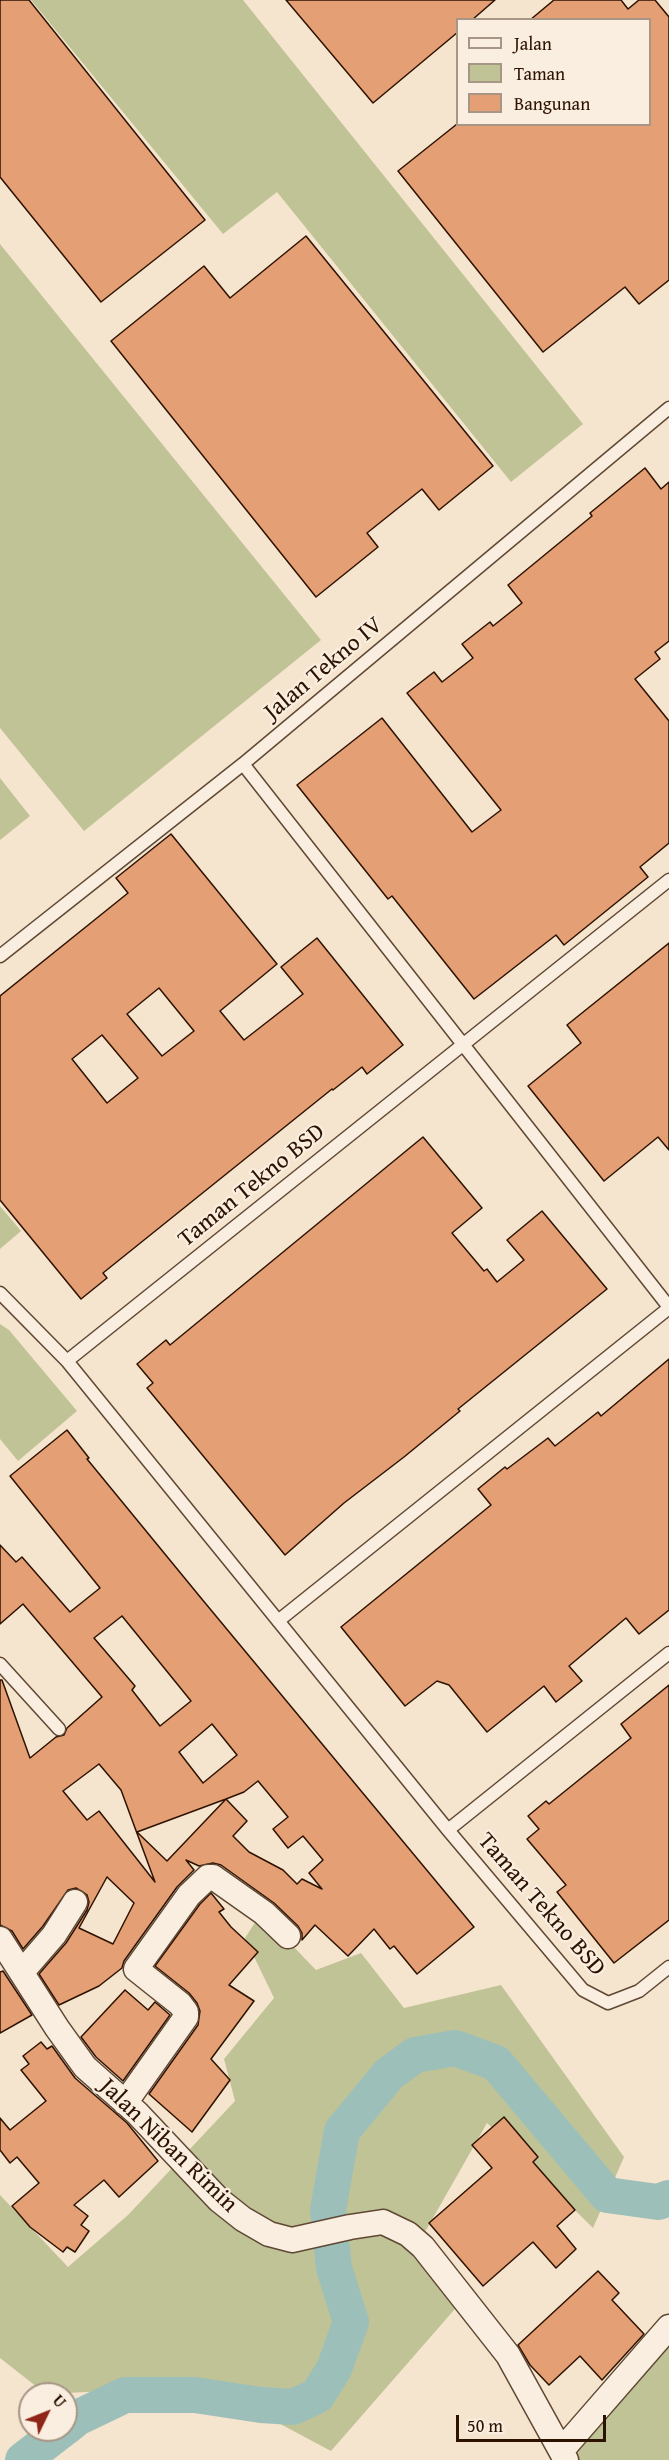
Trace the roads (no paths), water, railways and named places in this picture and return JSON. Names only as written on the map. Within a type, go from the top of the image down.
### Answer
[{"type":"street","points":[[125,2103],[186,2017],[186,2012],[180,2004],[136,1969],[189,1895],[212,1876],[264,1913],[288,1936]]},
{"type":"street","points":[[22,1972],[54,1935],[75,1902]]},
{"type":"street","name":"Jalan Niban Rimin","points":[[0,1939],[78,2058],[219,2200],[260,2230],[285,2239],[300,2240],[350,2227],[383,2222],[408,2234],[423,2247],[508,2355],[563,2456]]},
{"type":"street","points":[[563,2456],[669,2327]]},
{"type":"lane","name":"Jalan Tekno IV","points":[[0,956],[243,764],[669,408]]},
{"type":"lane","points":[[243,764],[669,1308],[278,1621]]},
{"type":"lane","name":"Taman Tekno BSD","points":[[67,1361],[669,880]]},
{"type":"lane","name":"Taman Tekno BSD","points":[[0,1293],[67,1361],[448,1830],[583,1990],[608,2003],[639,1991],[669,1967]]},
{"type":"lane","name":"Taman Tekno BSD","points":[[448,1830],[669,1653]]},
{"type":"lane","points":[[0,1664],[59,1729]]},
{"type":"waterway","points":[[78,2418],[125,2395],[195,2395],[261,2405],[293,2407],[317,2396],[334,2369],[351,2322],[334,2268],[328,2210],[342,2131],[389,2074],[415,2055],[455,2048],[496,2063],[607,2195],[658,2202],[669,2198]]},
{"type":"waterway","points":[[23,2460],[46,2442]]}]
